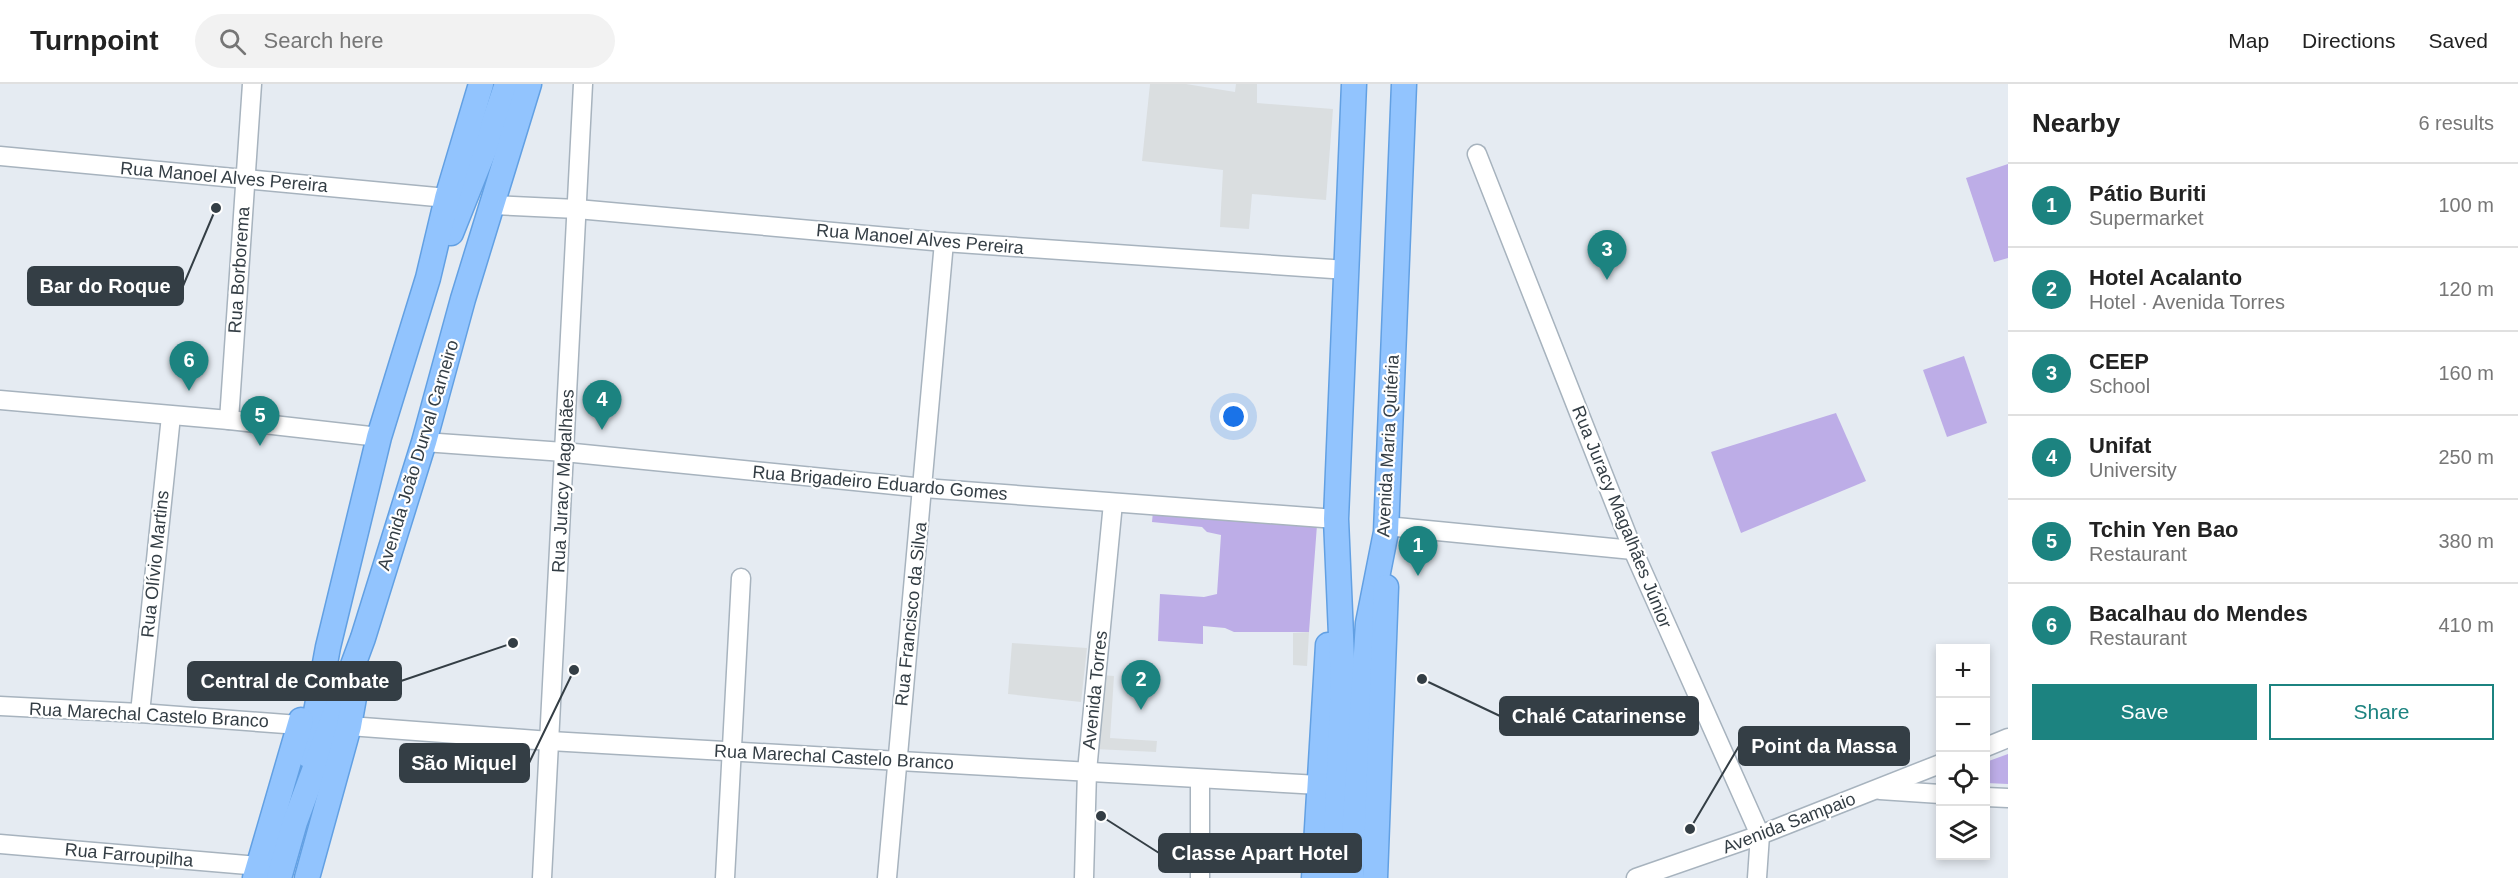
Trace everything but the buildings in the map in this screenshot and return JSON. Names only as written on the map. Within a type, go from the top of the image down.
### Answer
[{"type":"main road","name":"Avenida João Durval Carneiro","points":[[295,822],[328,647],[379,437],[428,278],[447,198],[481,84]]},
{"type":"main road","points":[[428,278],[458,218],[507,84]]},
{"type":"main road","name":"Avenida João Durval Carneiro","points":[[264,874],[295,822],[363,638],[424,442],[467,285],[529,84]]},
{"type":"main road","points":[[1314,878],[1336,523],[1354,84]]},
{"type":"main road","name":"Avenida Maria Quitéria","points":[[1351,878],[1368,623],[1386,529],[1404,84]]},
{"type":"main road","points":[[467,285],[485,148]]},
{"type":"main road","points":[[1334,878],[1343,681],[1336,523]]},
{"type":"main road","points":[[1375,878],[1386,610],[1386,529]]},
{"type":"main road","points":[[307,878],[349,726],[363,638]]},
{"type":"main road","points":[[264,874],[299,724],[328,647]]},
{"type":"street","name":"Rua Borborema","points":[[229,420],[252,84]]},
{"type":"street","name":"Rua Juracy Magalhães","points":[[542,878],[583,84]]},
{"type":"street","name":"Rua Juracy Magalhães Júnior","points":[[1477,154],[1633,550],[1760,835],[1757,878]]},
{"type":"street","name":"Rua Manoel Alves Pereira","points":[[0,156],[447,198]]},
{"type":"street","name":"Rua Manoel Alves Pereira","points":[[493,206],[577,209],[944,242],[1347,270]]},
{"type":"street","name":"Rua Francisco da Silva","points":[[887,878],[924,488],[944,242]]},
{"type":"street","points":[[0,400],[229,420],[379,437]]},
{"type":"street","name":"Rua Olívio Martins","points":[[140,713],[171,416]]},
{"type":"street","name":"Rua Brigadeiro Eduardo Gomes","points":[[424,442],[564,452],[924,488],[1336,523]]},
{"type":"street","name":"Avenida Torres","points":[[1084,878],[1087,771],[1113,503]]},
{"type":"street","points":[[1386,529],[1633,550]]},
{"type":"street","points":[[725,878],[741,578]]},
{"type":"street","name":"Rua Marechal Castelo Branco","points":[[0,706],[299,724]]},
{"type":"street","name":"Rua Marechal Castelo Branco","points":[[349,726],[550,741],[1319,785]]},
{"type":"street","points":[[1990,745],[2008,738]]},
{"type":"street","name":"Avenida Sampaio","points":[[1636,878],[1760,835],[1936,766]]},
{"type":"street","points":[[1200,779],[1200,878]]},
{"type":"street","points":[[1876,790],[1936,794]]},
{"type":"street","points":[[1990,797],[2008,798]]},
{"type":"street","name":"Rua Farroupilha","points":[[0,844],[264,874]]},
{"type":"shaded area","points":[[1150,84],[1186,84],[1235,92],[1236,84],[1257,84],[1257,103],[1333,109],[1326,200],[1252,194],[1249,229],[1220,227],[1223,170],[1142,161]]},
{"type":"shaded area","points":[[2008,164],[2008,258],[1994,262],[1966,178]]},
{"type":"shaded area","points":[[1964,356],[1987,423],[1947,437],[1923,370]]},
{"type":"shaded area","points":[[1836,413],[1866,481],[1741,533],[1711,452]]},
{"type":"shaded area","points":[[1153,511],[1317,525],[1309,632],[1234,632],[1225,628],[1203,626],[1203,644],[1158,641],[1160,594],[1204,597],[1217,594],[1221,535],[1207,532],[1202,527],[1152,522]]},
{"type":"shaded area","points":[[1309,632],[1307,666],[1293,665],[1293,633]]},
{"type":"shaded area","points":[[1012,643],[1087,648],[1081,702],[1008,694]]},
{"type":"shaded area","points":[[1100,675],[1114,676],[1110,738],[1157,741],[1156,752],[1095,749]]},
{"type":"shaded area","points":[[2008,754],[2008,784],[1990,783],[1990,761]]},
{"type":"place","name":"Bar do Roque","points":[[216,208]]},
{"type":"place","name":"CEEP","points":[[1607,280]]},
{"type":"place","name":"Bacalhau do Mendes","points":[[189,391]]},
{"type":"place","name":"Unifat","points":[[602,430]]},
{"type":"place","name":"Tchin Yen Bao","points":[[260,446]]},
{"type":"place","name":"Pátio Buriti","points":[[1418,576]]},
{"type":"place","name":"Central de Combate","points":[[513,643]]},
{"type":"place","name":"São Miquel","points":[[574,670]]},
{"type":"place","name":"Chalé Catarinense","points":[[1422,679]]},
{"type":"place","name":"Hotel Acalanto","points":[[1141,710]]},
{"type":"place","name":"Classe Apart Hotel","points":[[1101,816]]},
{"type":"place","name":"Point da Massa","points":[[1690,829]]}]
